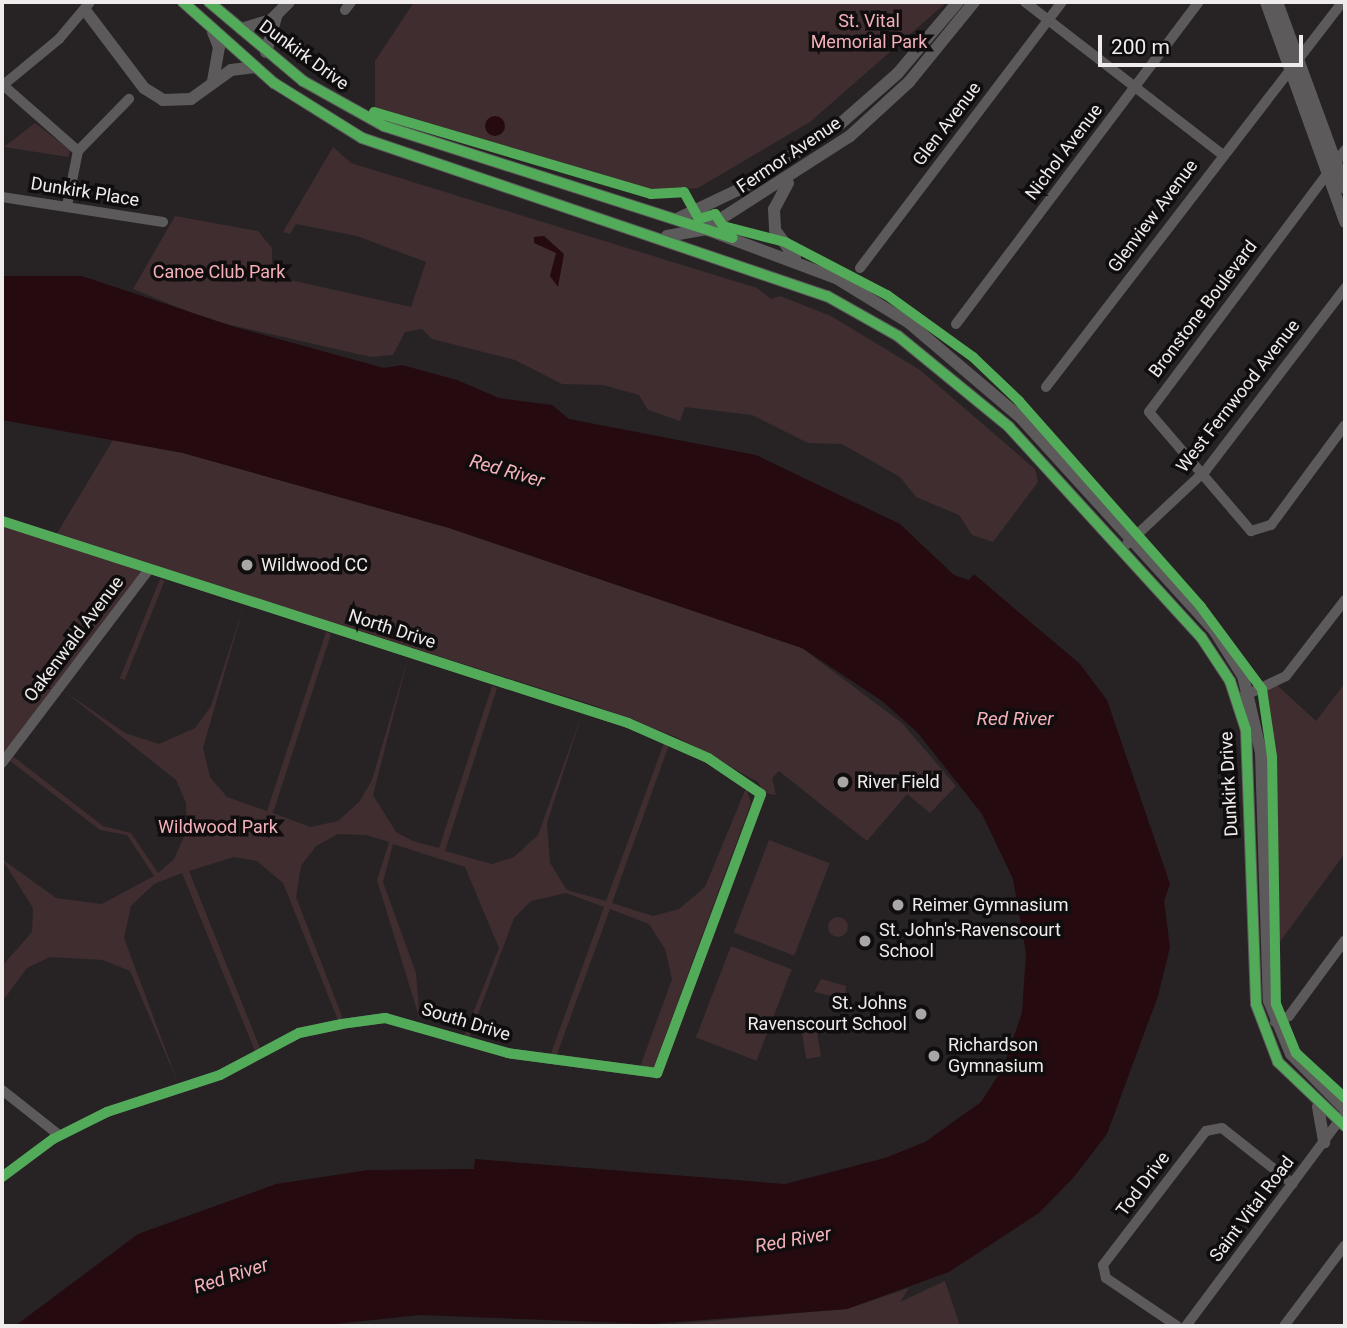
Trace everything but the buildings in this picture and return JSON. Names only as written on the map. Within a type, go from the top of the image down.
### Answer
[{"type":"main road","name":"Dunkirk Drive","points":[[183,2],[256,67],[321,116],[388,150],[656,236],[827,296],[944,369],[1009,427],[1201,637],[1244,697],[1256,1004],[1278,1062],[1314,1100],[1344,1117]]},
{"type":"main road","name":"Dunkirk Drive","points":[[209,2],[266,52],[322,94],[406,135],[674,219],[797,261],[898,315],[955,357],[1132,539],[1214,630],[1244,697],[1261,753],[1265,977],[1275,1022],[1308,1075],[1344,1117]]},
{"type":"main road","points":[[266,52],[276,17],[289,2]]},
{"type":"main road","name":"Fermor Avenue","points":[[674,219],[696,214],[744,187],[858,109],[958,2]]},
{"type":"main road","name":"Fermor Avenue","points":[[656,236],[705,229],[799,173],[862,125],[909,82],[974,2]]},
{"type":"main road","points":[[1266,2],[1345,188]]},
{"type":"main road","points":[[1277,2],[1327,174],[1345,222]]},
{"type":"main road","points":[[88,6],[157,98],[182,102],[237,67],[256,67]]},
{"type":"main road","points":[[241,29],[276,17]]},
{"type":"main road","points":[[209,26],[219,47],[213,81]]},
{"type":"main road","points":[[858,109],[855,120],[862,125]]},
{"type":"main road","points":[[797,261],[781,243],[774,209],[781,189],[799,173]]},
{"type":"main road","points":[[944,369],[955,357]]},
{"type":"main road","points":[[1314,1100],[1326,1128],[1324,1142]]},
{"type":"street","points":[[1025,2],[1222,154]]},
{"type":"street","name":"Glen Avenue","points":[[860,268],[1062,2]]},
{"type":"street","name":"Nichol Avenue","points":[[956,324],[1199,2]]},
{"type":"street","name":"Glenview Avenue","points":[[1046,387],[1222,154],[1342,2]]},
{"type":"street","points":[[78,151],[2,85],[88,6]]},
{"type":"street","points":[[67,206],[78,151],[129,99]]},
{"type":"street","name":"Bronstone Boulevard","points":[[1202,474],[1149,412],[1345,150]]},
{"type":"street","name":"Dunkirk Place","points":[[2,197],[163,222]]},
{"type":"street","name":"West Fernwood Avenue","points":[[1122,548],[1202,474],[1345,288]]},
{"type":"street","points":[[1202,474],[1251,531],[1261,531],[1345,425]]},
{"type":"street","name":"North Drive","points":[[2,521],[628,723],[708,758],[761,794]]},
{"type":"street","name":"Oakenwald Avenue","points":[[2,763],[149,569]]},
{"type":"street","points":[[1244,697],[1286,676],[1345,600]]},
{"type":"street","name":"South Drive","points":[[2,1177],[59,1135],[220,1075],[299,1033],[385,1018],[508,1053],[657,1073],[761,794]]},
{"type":"street","points":[[1275,1022],[1289,1016],[1345,940]]},
{"type":"street","points":[[2,1090],[59,1135]]},
{"type":"street","name":"Saint Vital Road","points":[[1186,1326],[1344,1117]]},
{"type":"street","name":"Tod Drive","points":[[1177,1326],[1106,1278],[1103,1265],[1206,1131],[1222,1128],[1293,1184]]},
{"type":"street","points":[[1284,1326],[1345,1245]]},
{"type":"green space","name":"St. Vital Memorial Park","points":[[414,2],[947,2],[810,122],[698,188],[651,191],[375,109],[375,61]]},
{"type":"green space","points":[[35,123],[70,150],[68,157],[4,147]]},
{"type":"green space","name":"Canoe Club Park","points":[[333,147],[351,163],[757,288],[771,299],[780,296],[831,316],[920,370],[1035,469],[1038,482],[993,542],[972,535],[959,515],[916,497],[900,477],[842,444],[808,443],[752,415],[685,407],[680,421],[648,410],[639,395],[603,385],[562,384],[515,360],[432,339],[422,329],[405,332],[393,355],[371,357],[209,320],[133,289],[175,216],[258,231],[272,248],[272,276],[411,307],[426,262],[357,236],[296,224],[290,234],[283,232]]},
{"type":"green space","points":[[113,440],[183,453],[449,528],[802,648],[902,723],[956,786],[930,813],[907,794],[867,841],[779,771],[772,778],[776,795],[764,793],[758,782],[676,737],[593,705],[56,535]]},
{"type":"green space","points":[[2,521],[142,571],[2,755]]},
{"type":"green space","points":[[160,579],[165,581],[125,680],[120,678]]},
{"type":"green space","name":"Wildwood Park","points":[[244,605],[203,748],[210,777],[227,797],[267,811],[326,632],[331,634],[273,813],[310,827],[338,821],[359,802],[372,780],[408,658],[373,795],[396,832],[413,841],[439,848],[492,686],[497,688],[445,851],[492,864],[514,857],[538,835],[582,714],[547,823],[550,863],[567,890],[606,901],[664,743],[669,745],[612,903],[653,916],[679,909],[705,887],[746,788],[751,803],[653,1069],[639,1070],[672,979],[665,949],[649,924],[610,909],[556,1057],[550,1056],[604,907],[566,893],[531,901],[514,918],[469,1038],[464,1036],[499,948],[465,867],[393,844],[383,882],[416,973],[420,1020],[377,880],[389,842],[366,835],[338,834],[316,846],[301,866],[296,897],[343,1019],[338,1020],[283,883],[257,861],[234,857],[189,871],[260,1048],[255,1051],[182,873],[154,884],[131,906],[124,938],[178,1083],[130,971],[103,960],[50,957],[27,968],[2,1002],[2,966],[32,932],[33,908],[2,859],[56,898],[102,904],[154,876],[127,835],[100,830],[10,761],[14,757],[103,826],[131,833],[158,873],[174,859],[187,830],[186,803],[176,780],[64,691],[125,733],[159,744],[195,728],[211,706]]},
{"type":"green space","points":[[1345,683],[1345,853],[1271,954],[1277,890],[1274,752],[1264,691],[1277,685],[1316,721]]},
{"type":"green space","points":[[769,840],[830,863],[794,956],[734,932]]},
{"type":"green space","points":[[834,917],[842,917],[848,927],[842,937],[834,937],[828,931],[828,923]]},
{"type":"green space","points":[[731,946],[792,969],[757,1061],[696,1037]]},
{"type":"green space","points":[[821,979],[846,986],[845,999],[814,992]]},
{"type":"green space","points":[[815,1019],[821,1057],[806,1059],[800,1021]]},
{"type":"green space","points":[[945,1281],[960,1326],[651,1326],[847,1309],[909,1288],[900,1302]]},
{"type":"water","points":[[495,116],[502,119],[505,126],[502,133],[495,136],[488,133],[485,126],[488,119]]},
{"type":"water","points":[[544,236],[564,254],[558,287],[550,276],[556,253],[534,243],[534,237]]},
{"type":"water","name":"Red River","points":[[2,276],[82,276],[235,327],[384,368],[402,365],[457,380],[499,398],[552,405],[569,419],[756,455],[900,524],[954,575],[969,580],[974,574],[1080,664],[1107,700],[1170,884],[1164,901],[1170,947],[1158,996],[1107,1134],[1074,1177],[1039,1213],[949,1272],[847,1309],[651,1324],[420,1315],[316,1326],[15,1326],[138,1234],[276,1184],[368,1170],[474,1169],[475,1159],[785,1184],[885,1158],[925,1142],[981,1102],[1003,1068],[1022,1013],[1026,953],[1013,879],[982,814],[917,732],[882,701],[802,648],[449,528],[183,453],[2,420]]},
{"type":"cycle path","points":[[183,2],[274,83],[362,138],[827,296],[898,336],[1009,427],[1201,637],[1230,681],[1246,730],[1256,1004],[1278,1062],[1345,1126]]},
{"type":"cycle path","points":[[209,2],[303,81],[384,126],[732,238]]},
{"type":"cycle path","points":[[374,112],[651,194],[684,192],[699,219],[715,214],[723,226],[785,242],[887,295],[973,357],[1019,401],[1201,607],[1262,689],[1272,757],[1276,1004],[1296,1053],[1345,1098]]},
{"type":"cycle path","points":[[2,521],[628,723],[708,758],[761,794],[657,1073],[508,1053],[385,1018],[342,1024],[299,1033],[220,1075],[107,1112],[53,1139],[2,1177]]},
{"type":"place","name":"Wildwood CC","points":[[247,565]]},
{"type":"place","name":"River Field","points":[[843,782]]},
{"type":"place","name":"Reimer Gymnasium","points":[[898,905]]},
{"type":"place","name":"St. John's-Ravenscourt School","points":[[865,941]]},
{"type":"place","name":"St. Johns Ravenscourt School","points":[[921,1014]]},
{"type":"place","name":"Richardson Gymnasium","points":[[934,1056]]}]
